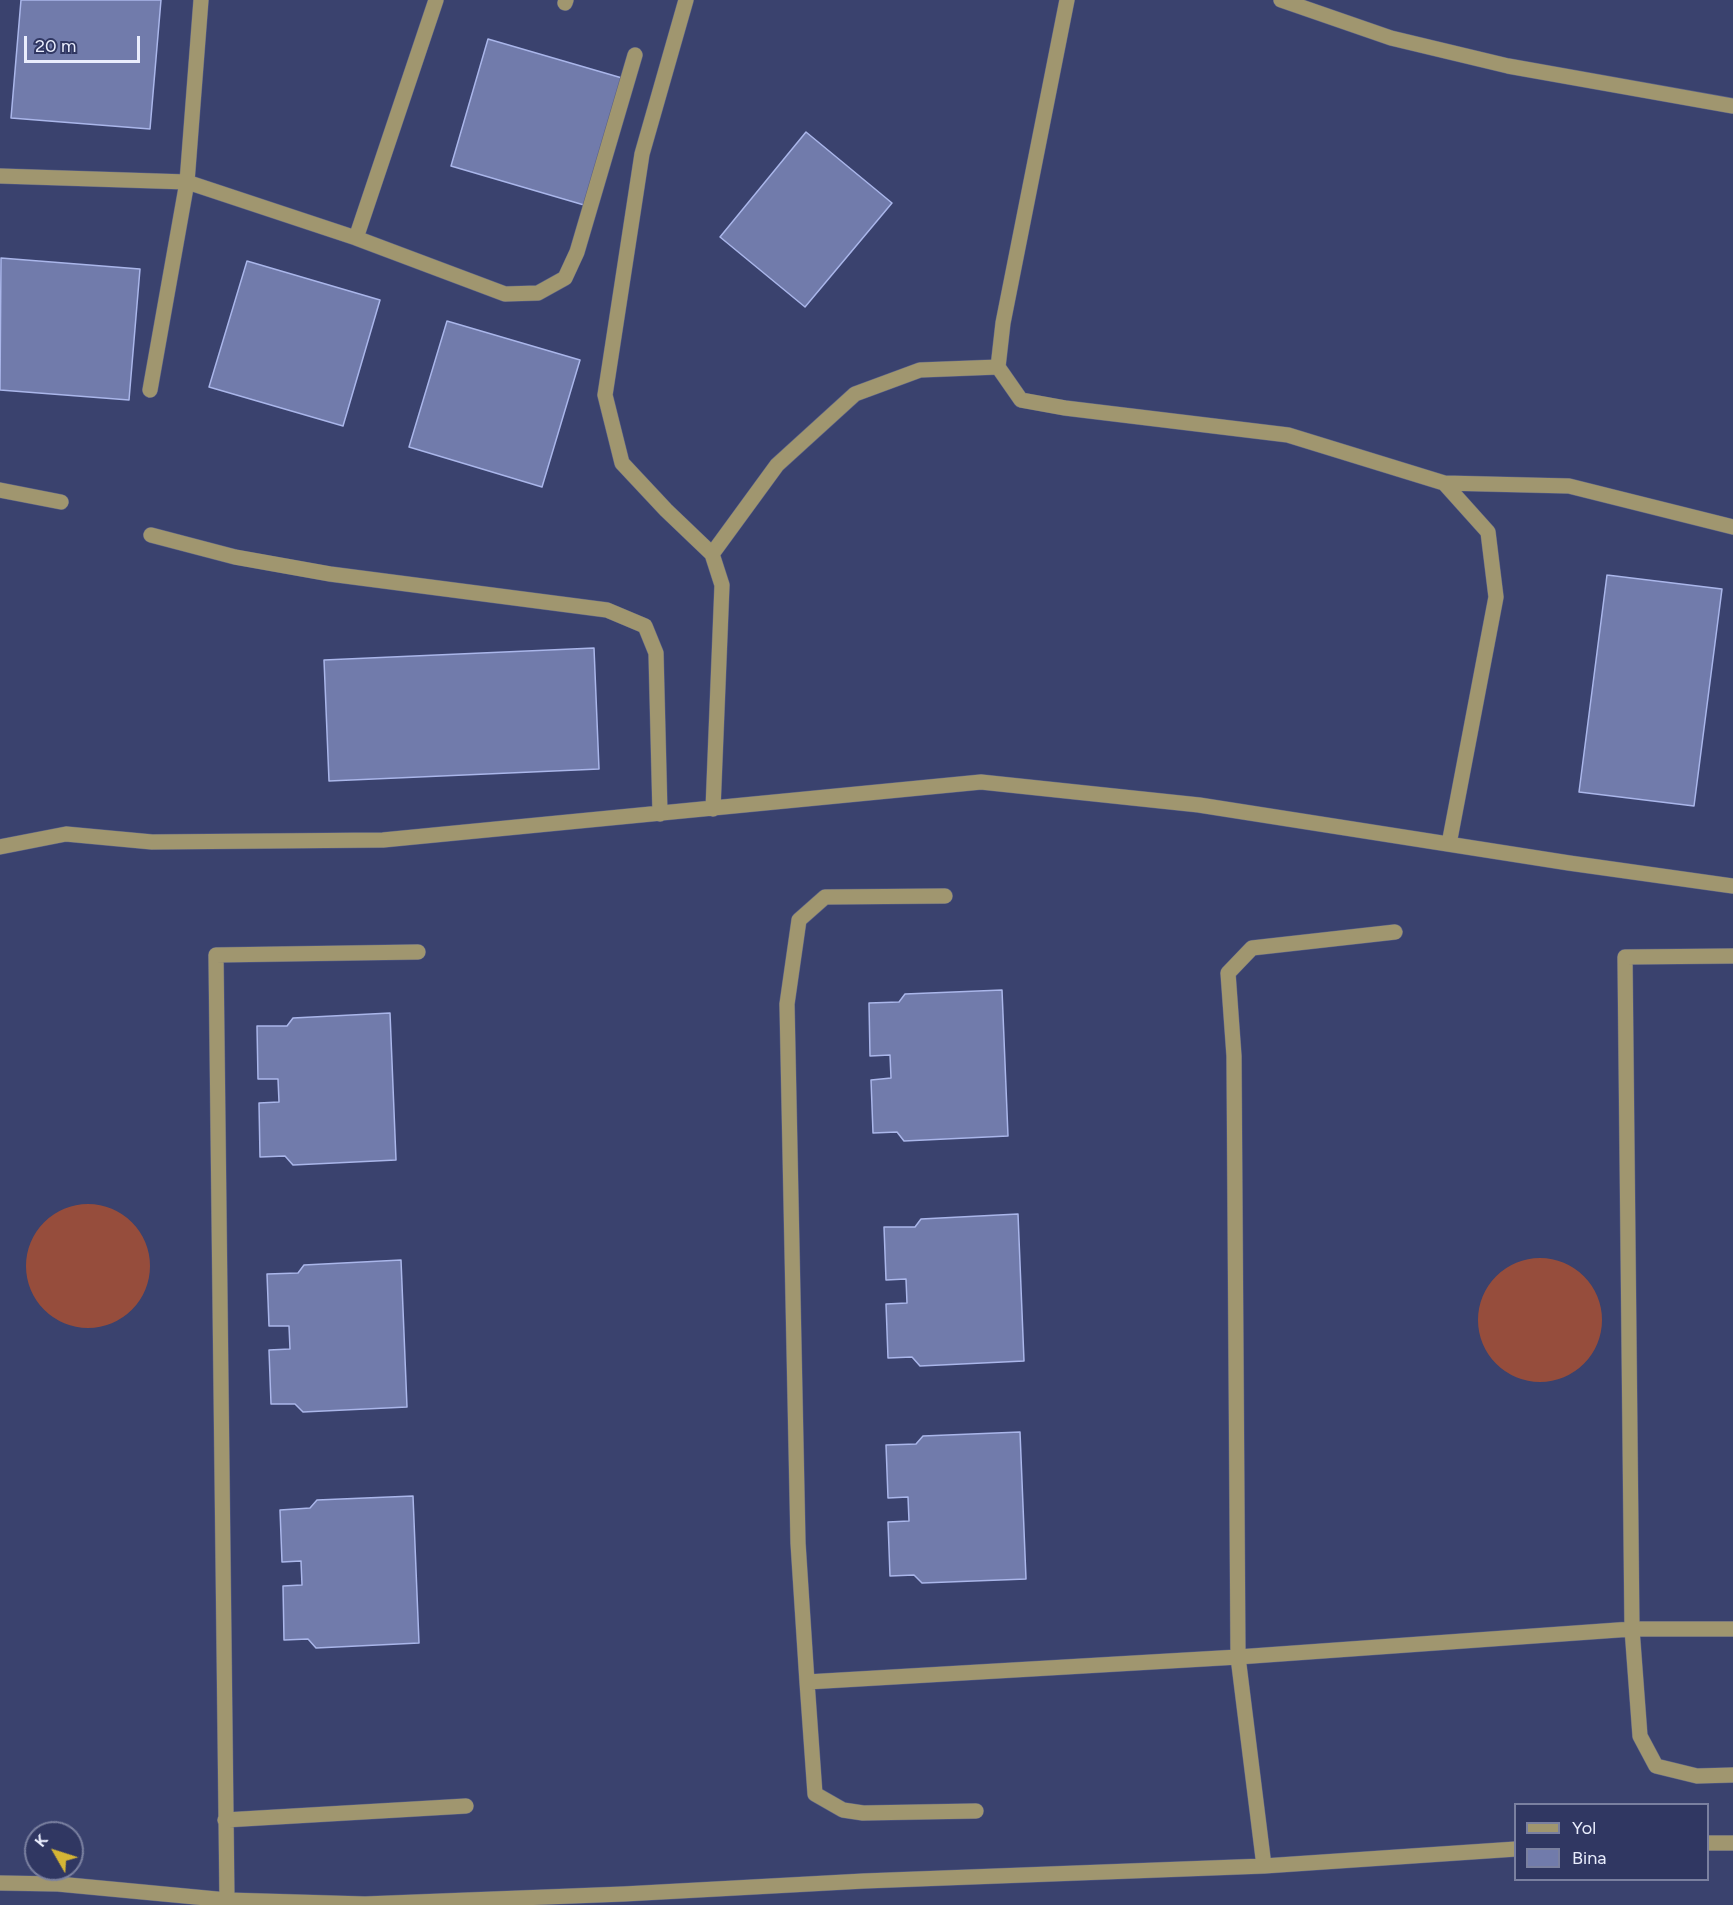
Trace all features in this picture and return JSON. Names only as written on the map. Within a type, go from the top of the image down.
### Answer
[{"type":"street","points":[[150,390],[187,182],[201,0]]},
{"type":"street","points":[[356,238],[436,0]]},
{"type":"street","points":[[686,0],[642,153],[605,395],[622,463],[712,554],[722,585],[713,809]]},
{"type":"street","points":[[1067,0],[1003,323],[998,368],[1021,400],[1065,408],[1288,435],[1444,483],[1569,486],[1733,527]]},
{"type":"street","points":[[1281,0],[1391,38],[1508,66],[1733,106]]},
{"type":"street","points":[[0,176],[187,182],[356,238],[505,294],[538,293],[565,278],[577,252],[635,55]]},
{"type":"street","points":[[712,554],[777,465],[855,394],[920,370],[998,368]]},
{"type":"street","points":[[1444,483],[1488,532],[1496,597],[1449,844]]},
{"type":"street","points":[[0,490],[61,502]]},
{"type":"street","points":[[151,535],[235,557],[330,574],[607,610],[645,626],[656,653],[660,814]]},
{"type":"street","points":[[0,847],[66,834],[152,842],[383,840],[981,782],[1199,805],[1733,886]]},
{"type":"street","points":[[945,896],[825,897],[799,920],[787,1004],[798,1543],[815,1794],[843,1810],[863,1813],[976,1811]]},
{"type":"street","points":[[1264,1866],[1238,1657],[1234,1056],[1228,973],[1252,948],[1395,932]]},
{"type":"street","points":[[227,1900],[216,955],[418,952]]},
{"type":"street","points":[[1733,956],[1625,957],[1632,1629],[1640,1736],[1656,1766],[1697,1776],[1733,1775]]},
{"type":"street","points":[[807,1682],[1238,1657],[1632,1629],[1733,1629]]},
{"type":"street","points":[[225,1820],[466,1806]]},
{"type":"street","points":[[1709,1843],[1733,1843]]},
{"type":"street","points":[[0,1883],[58,1884],[227,1900],[377,1903],[1264,1866],[1514,1849]]},
{"type":"shaded area","points":[[88,1204],[112,1209],[132,1222],[145,1242],[150,1266],[145,1290],[132,1310],[112,1323],[88,1328],[64,1323],[44,1310],[31,1290],[26,1266],[31,1242],[44,1222],[64,1209]]},
{"type":"shaded area","points":[[1540,1258],[1564,1263],[1584,1276],[1597,1296],[1602,1320],[1597,1344],[1584,1364],[1564,1377],[1540,1382],[1516,1377],[1496,1364],[1483,1344],[1478,1320],[1483,1296],[1496,1276],[1516,1263]]},
{"type":"building","points":[[21,0],[161,0],[150,129],[11,118]]},
{"type":"building","points":[[488,39],[622,78],[584,205],[451,166]]},
{"type":"building","points":[[806,132],[892,203],[805,307],[720,237]]},
{"type":"building","points":[[1,258],[140,269],[129,400],[0,390]]},
{"type":"building","points":[[247,261],[380,300],[343,426],[209,387]]},
{"type":"building","points":[[447,321],[580,360],[542,487],[409,447]]},
{"type":"building","points":[[1607,575],[1722,589],[1694,806],[1579,792]]},
{"type":"building","points":[[594,648],[599,769],[329,781],[324,660]]},
{"type":"building","points":[[1002,990],[1008,1136],[904,1141],[897,1132],[873,1133],[871,1080],[891,1078],[890,1055],[870,1056],[869,1003],[899,1002],[905,994]]},
{"type":"building","points":[[390,1013],[396,1160],[293,1165],[285,1156],[260,1157],[259,1103],[279,1102],[278,1079],[258,1079],[257,1026],[287,1026],[293,1018]]},
{"type":"building","points":[[1018,1214],[1024,1361],[920,1366],[912,1357],[888,1358],[886,1304],[907,1303],[906,1279],[886,1280],[884,1227],[915,1227],[921,1219]]},
{"type":"building","points":[[401,1260],[407,1407],[303,1412],[295,1404],[271,1404],[269,1350],[290,1349],[289,1326],[269,1326],[267,1274],[298,1273],[304,1265]]},
{"type":"building","points":[[1020,1432],[1026,1579],[922,1583],[914,1575],[890,1576],[888,1522],[909,1521],[908,1497],[888,1498],[886,1445],[916,1444],[923,1436]]},
{"type":"building","points":[[413,1496],[419,1643],[316,1648],[308,1639],[284,1640],[283,1586],[302,1585],[301,1561],[282,1562],[280,1510],[310,1508],[317,1500]]}]
